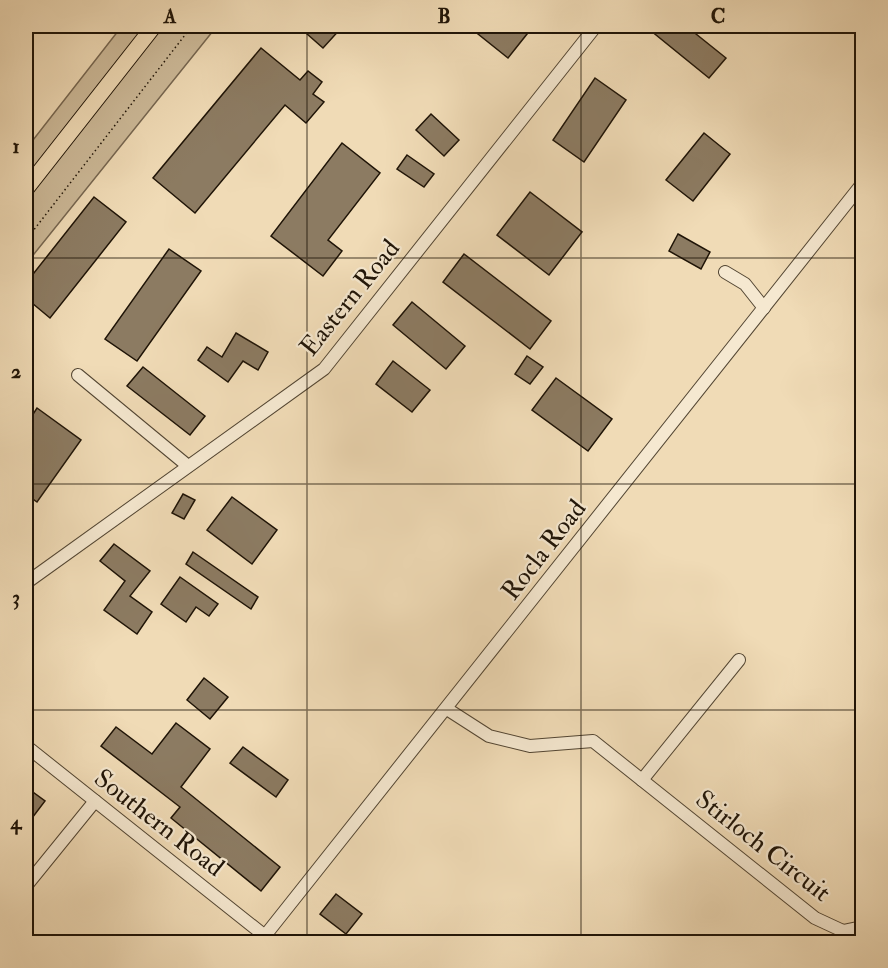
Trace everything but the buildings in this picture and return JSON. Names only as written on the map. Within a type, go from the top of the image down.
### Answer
[{"type":"main road","points":[[26,189],[154,26]]},
{"type":"street","name":"Eastern Road","points":[[26,583],[324,369],[596,26]]},
{"type":"street","name":"Rocla Road","points":[[262,939],[862,184]]},
{"type":"street","points":[[725,272],[746,284],[764,308]]},
{"type":"street","points":[[78,375],[189,466]]},
{"type":"street","points":[[642,780],[739,660]]},
{"type":"street","name":"Stirloch Circuit","points":[[447,709],[489,736],[530,746],[593,741],[815,918],[843,931],[862,927]]},
{"type":"street","name":"Southern Road","points":[[26,746],[262,939]]},
{"type":"street","points":[[26,886],[95,801]]},
{"type":"path","points":[[26,240],[192,26]]},
{"type":"shaded area","points":[[122,26],[217,26],[26,264],[26,149]]}]
